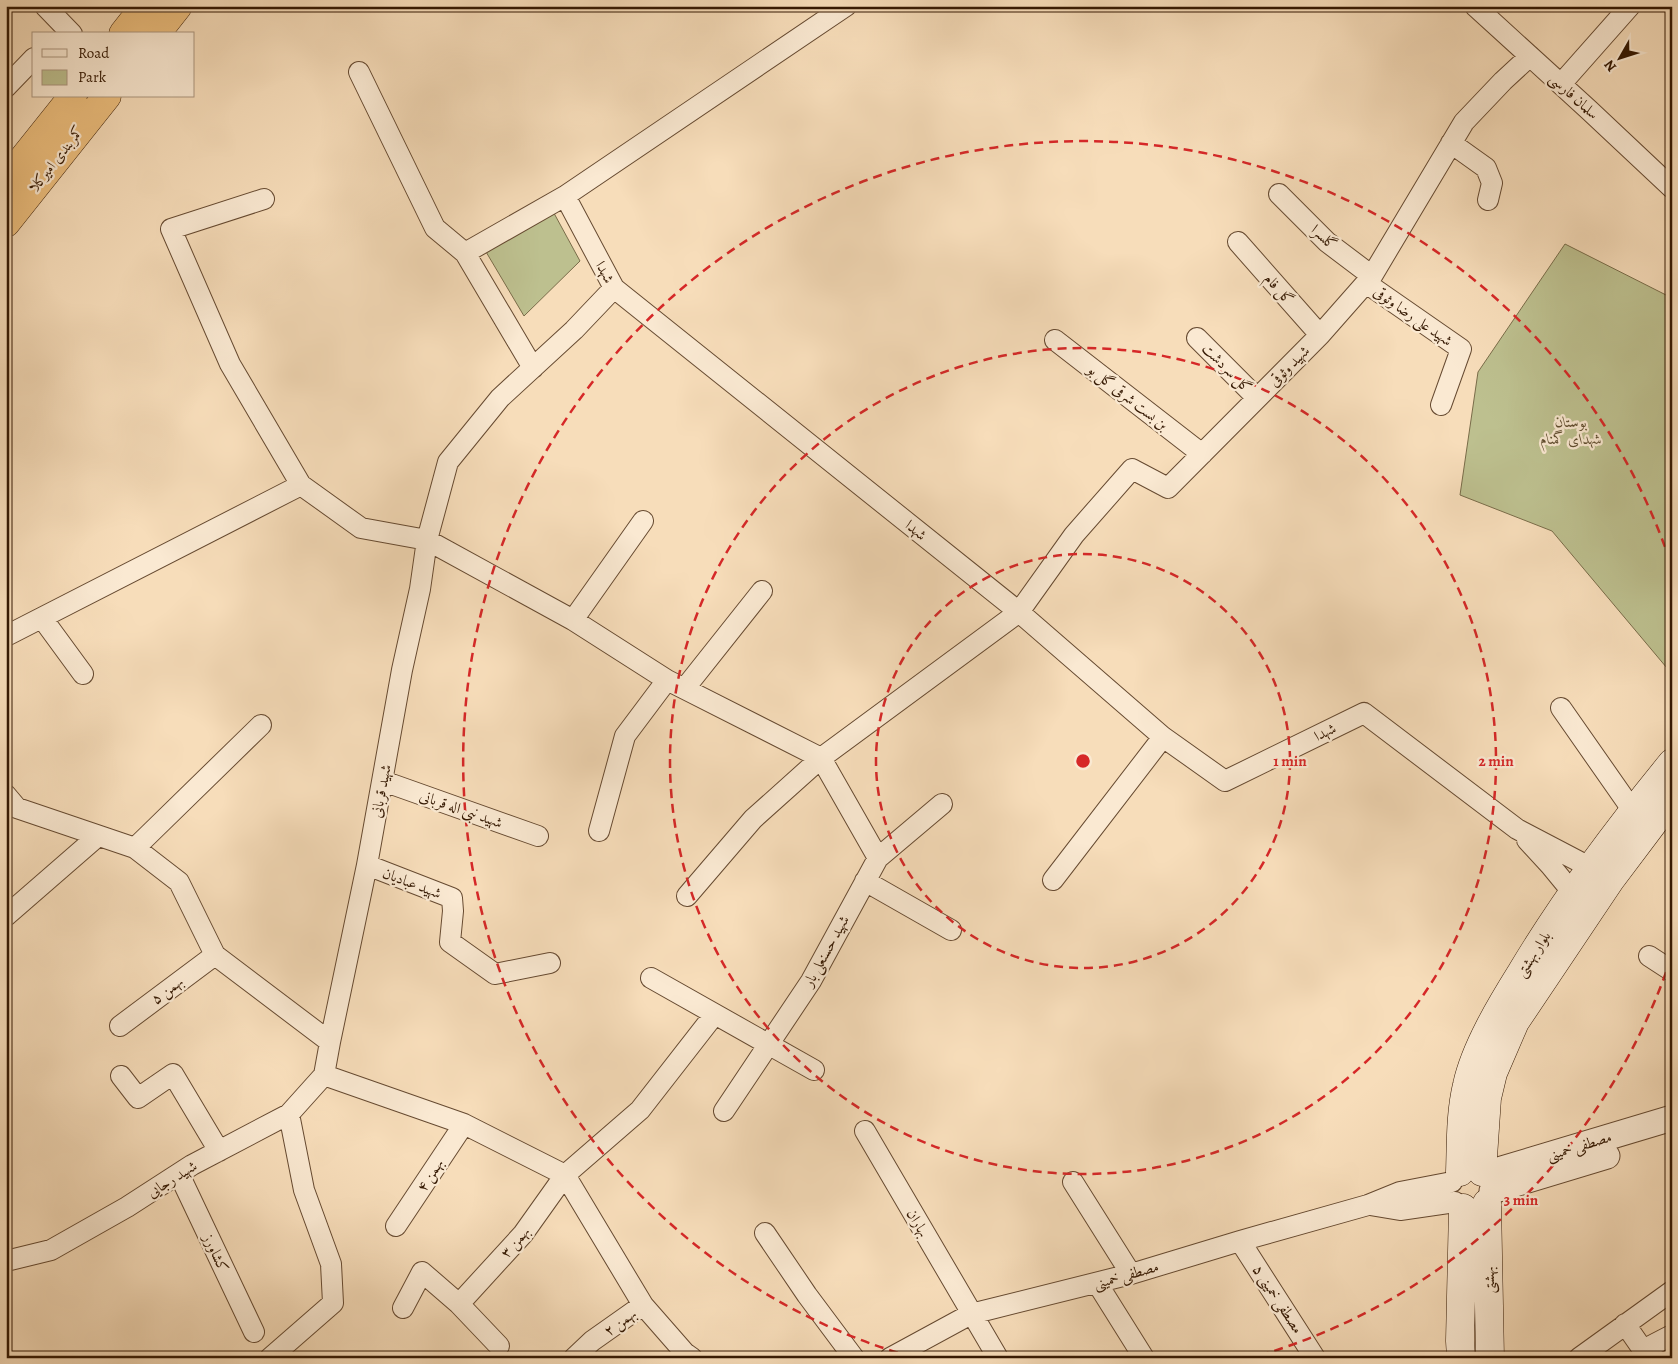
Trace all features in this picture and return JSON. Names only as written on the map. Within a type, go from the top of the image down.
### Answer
[{"type":"highway","points":[[122,32],[145,6]]},
{"type":"highway","points":[[158,32],[178,6]]},
{"type":"highway","name":"کمربندی امیرکلا","points":[[6,180],[71,98]]},
{"type":"highway","name":"کمربندی امیرکلا","points":[[6,222],[105,98]]},
{"type":"main road","name":"بلوار بهشتی","points":[[1472,1188],[1463,1114],[1467,1085],[1479,1052],[1500,1006],[1534,952],[1582,900],[1601,873],[1633,811],[1672,764]]},
{"type":"main road","name":"بلوار بهشتی","points":[[1601,873],[1672,798]]},
{"type":"main road","name":"بهشتی","points":[[1461,1358],[1460,1341],[1472,1188]]},
{"type":"main road","name":"بهشتی","points":[[1472,1188],[1490,1358]]},
{"type":"street","points":[[45,6],[53,12],[70,32]]},
{"type":"street","points":[[465,253],[565,196],[846,6]]},
{"type":"street","name":"سلمان فارسی","points":[[1476,6],[1672,188]]},
{"type":"street","points":[[1561,84],[1630,6]]},
{"type":"street","name":"شهید وثوقی","points":[[1019,612],[1074,535],[1132,469],[1168,488],[1320,335],[1369,280],[1464,122],[1530,56]]},
{"type":"street","points":[[6,87],[32,60]]},
{"type":"street","points":[[359,72],[435,228],[465,253],[533,368]]},
{"type":"street","points":[[1452,143],[1486,168],[1492,183],[1488,200]]},
{"type":"street","name":"گلسرا","points":[[1278,194],[1369,280]]},
{"type":"street","name":"شهدا","points":[[565,196],[614,288],[1019,612],[1163,737],[1225,781],[1364,713],[1517,829],[1601,873]]},
{"type":"street","points":[[264,199],[171,229],[230,364],[301,485],[361,528],[427,540],[573,620],[667,680],[821,758],[878,858]]},
{"type":"street","name":"گل فام","points":[[1238,242],[1320,335]]},
{"type":"street","name":"شهید علی رضا وثوقی","points":[[1369,280],[1461,349],[1441,405]]},
{"type":"street","name":"شهید قربانی","points":[[324,1075],[383,782],[402,670],[420,589],[427,540],[448,462],[500,398],[574,330],[614,288]]},
{"type":"street","name":"گل سردشت","points":[[1197,338],[1257,398]]},
{"type":"street","name":"بن بست شرقی گل بو","points":[[1055,340],[1202,454]]},
{"type":"street","points":[[6,636],[301,485]]},
{"type":"street","points":[[573,620],[643,521]]},
{"type":"street","points":[[685,688],[762,591]]},
{"type":"street","points":[[687,896],[753,819],[821,758],[1019,612]]},
{"type":"street","points":[[42,618],[83,674]]},
{"type":"street","points":[[599,831],[625,736],[667,680]]},
{"type":"street","points":[[1561,708],[1633,811]]},
{"type":"street","points":[[135,848],[261,725]]},
{"type":"street","points":[[1054,880],[1163,737]]},
{"type":"street","name":"شهید نبی اله قربانی","points":[[383,782],[538,836]]},
{"type":"street","name":"شهید حسنعلی بار","points":[[724,1111],[810,981],[878,858],[942,804]]},
{"type":"street","points":[[10,806],[135,848],[179,882],[215,955],[330,1042]]},
{"type":"street","points":[[1517,829],[1582,900]]},
{"type":"street","points":[[6,916],[98,836]]},
{"type":"street","name":"شهید عبادیان","points":[[367,865],[452,898],[453,911],[450,942],[495,974],[550,963]]},
{"type":"street","points":[[865,881],[951,930]]},
{"type":"street","name":"بهمن ۵","points":[[120,1026],[215,955]]},
{"type":"street","points":[[1649,956],[1672,971]]},
{"type":"street","points":[[651,978],[814,1070]]},
{"type":"street","name":"بهمن ۳","points":[[459,1304],[523,1234],[565,1175],[640,1110],[714,1014]]},
{"type":"street","points":[[121,1076],[138,1098],[173,1074],[220,1151]]},
{"type":"street","points":[[324,1075],[464,1124],[565,1175],[643,1305],[686,1356]]},
{"type":"street","name":"شهید رجایی","points":[[6,1260],[51,1250],[127,1207],[179,1174],[289,1114],[324,1075]]},
{"type":"street","points":[[270,1358],[333,1303],[331,1264],[304,1190],[289,1114]]},
{"type":"street","name":"مصطفی خمینی","points":[[1472,1188],[1672,1118]]},
{"type":"street","name":"بهمن ۴","points":[[396,1226],[464,1124]]},
{"type":"street","name":"بهاران","points":[[865,1131],[998,1358]]},
{"type":"street","name":"مصطفی خمینی","points":[[890,1358],[971,1314],[1131,1274],[1240,1240],[1368,1205],[1400,1192],[1472,1188],[1672,1135]]},
{"type":"street","name":"کشاورز","points":[[179,1174],[254,1332]]},
{"type":"street","points":[[1073,1182],[1131,1274]]},
{"type":"street","points":[[765,1233],[854,1358]]},
{"type":"street","name":"مصطفی خمینی ۵","points":[[1240,1240],[1315,1358]]},
{"type":"street","points":[[404,1308],[422,1272],[459,1304],[499,1346]]},
{"type":"street","points":[[1097,1283],[1144,1358]]},
{"type":"street","points":[[1579,1358],[1672,1291]]},
{"type":"street","name":"بهمن ۲","points":[[574,1358],[592,1341],[643,1305]]},
{"type":"street","points":[[1625,1324],[1643,1350],[1672,1335]]},
{"type":"green space","points":[[549,204],[580,261],[524,316],[479,240]]},
{"type":"green space","name":"بوستان شهدای گمنام","points":[[1565,244],[1672,298],[1672,674],[1552,531],[1460,495],[1478,372]]}]
